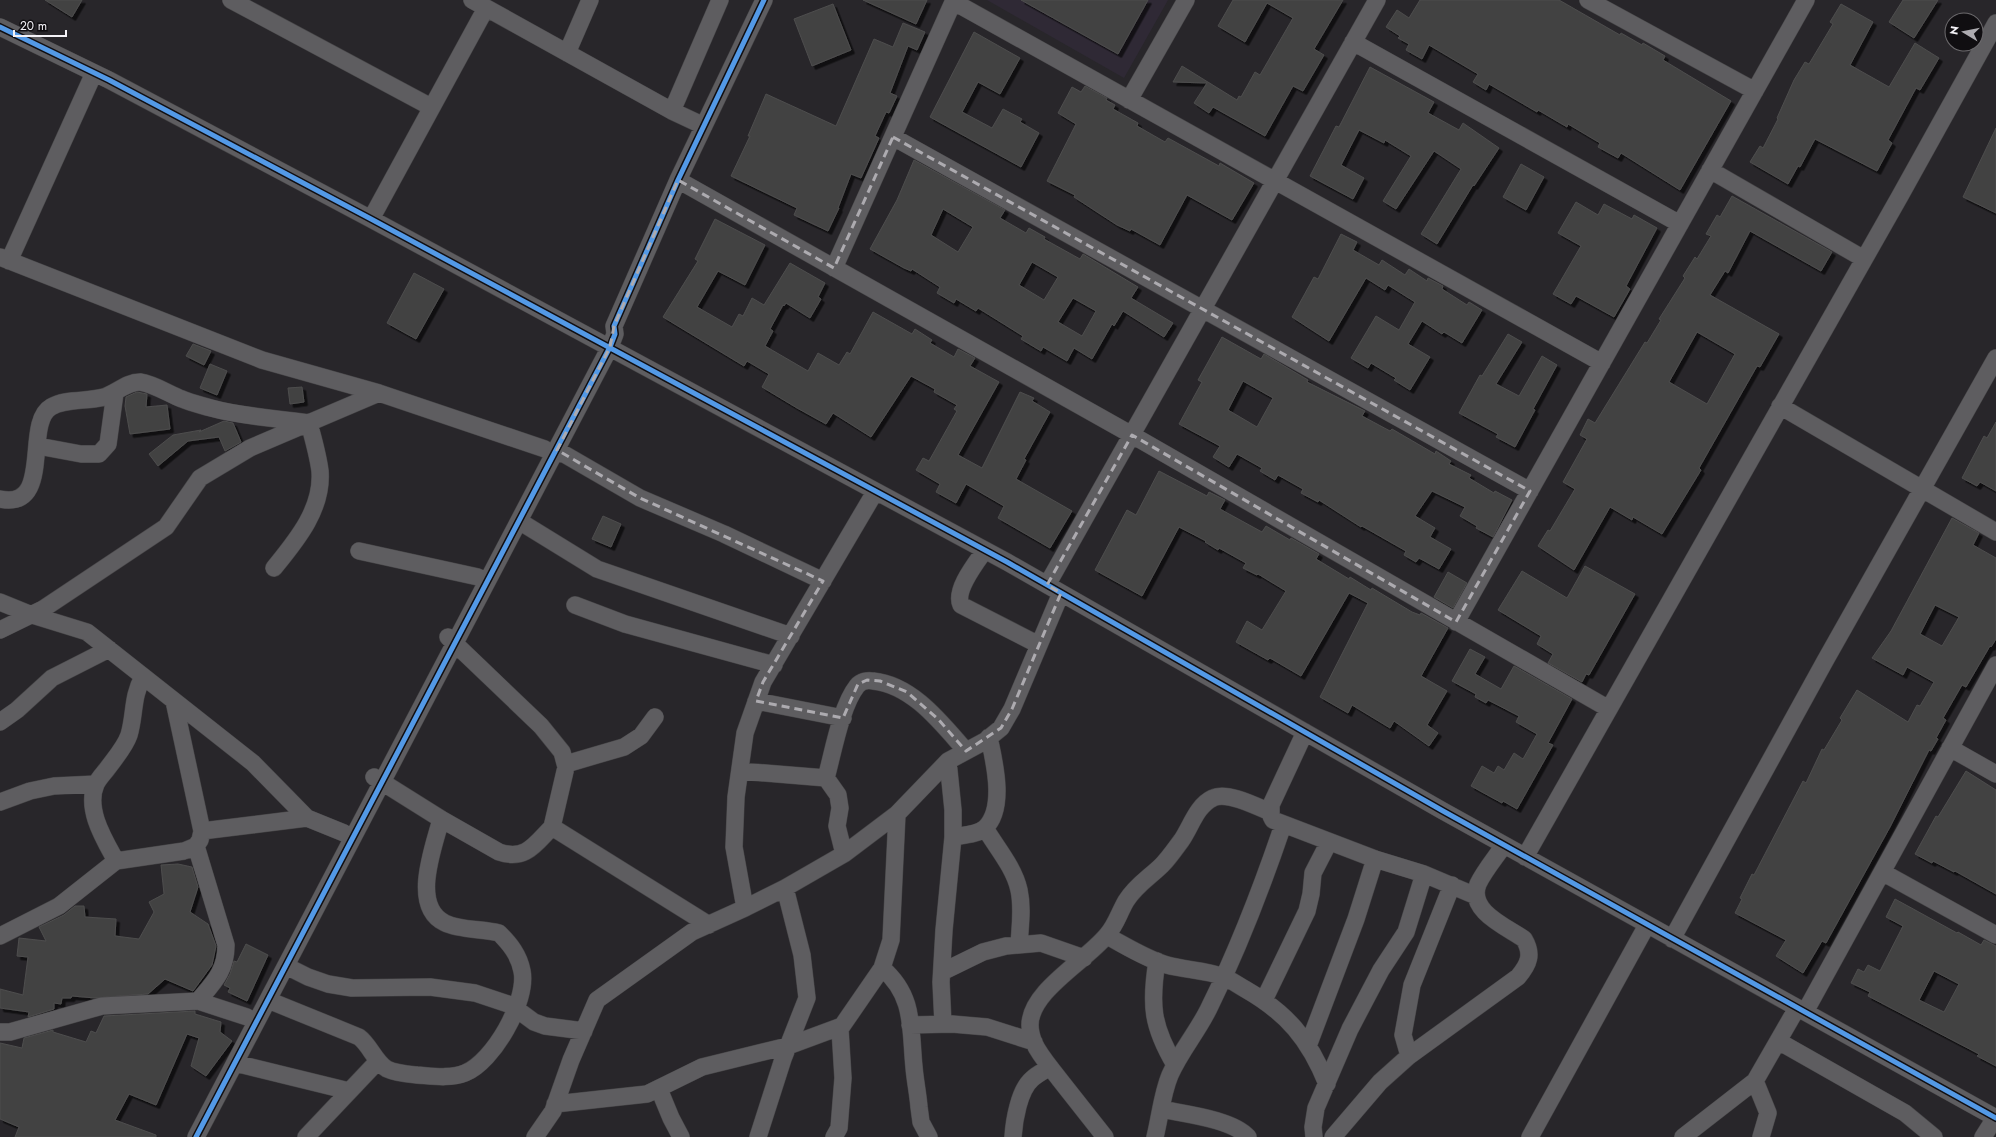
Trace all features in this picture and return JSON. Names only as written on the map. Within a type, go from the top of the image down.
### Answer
[{"type":"street","points":[[231,0],[431,107]]},
{"type":"street","points":[[567,52],[590,0]]},
{"type":"street","points":[[672,111],[720,0]]},
{"type":"street","points":[[451,640],[478,577],[551,449],[606,345],[615,334],[614,326],[678,180],[764,0]]},
{"type":"street","points":[[1129,100],[1186,0]]},
{"type":"street","points":[[535,1137],[553,1111],[597,1000],[692,932],[785,888],[844,854],[897,814],[948,760],[989,738],[1001,728],[1012,709],[1039,645],[1054,589],[1132,435],[1377,0]]},
{"type":"street","points":[[1588,0],[1754,91]]},
{"type":"street","points":[[1456,622],[1806,0]]},
{"type":"street","points":[[834,268],[954,1],[1129,100],[1602,362]]},
{"type":"street","points":[[370,219],[431,107],[479,4],[672,111],[704,126]]},
{"type":"street","points":[[1525,857],[1864,259],[1996,22]]},
{"type":"street","points":[[0,27],[94,73],[370,219],[985,550],[1525,857],[1996,1118],[1983,1137]]},
{"type":"street","points":[[1353,42],[1680,224]]},
{"type":"street","points":[[94,73],[5,259],[262,360],[379,393],[551,449],[640,498],[724,534],[823,581]]},
{"type":"street","points":[[893,137],[1530,491]]},
{"type":"street","points":[[1710,170],[1864,259]]},
{"type":"street","points":[[678,180],[1132,435],[1609,709]]},
{"type":"street","points":[[1672,939],[1921,490],[1996,358]]},
{"type":"street","points":[[0,499],[10,501],[23,497],[33,474],[41,419],[49,408],[58,403],[98,398],[139,382],[183,400],[212,408],[310,423]]},
{"type":"street","points":[[38,446],[81,454],[100,454],[108,444],[114,393]]},
{"type":"street","points":[[0,630],[43,610],[166,527],[200,478],[250,448],[379,393]]},
{"type":"street","points":[[1780,406],[1921,490],[1996,532]]},
{"type":"street","points":[[274,568],[295,542],[310,516],[318,495],[320,471],[310,423]]},
{"type":"street","points":[[196,1137],[286,966],[378,780],[451,640],[520,521],[551,449]]},
{"type":"street","points":[[745,908],[734,847],[736,797],[745,733],[763,682],[875,492]]},
{"type":"street","points":[[520,521],[602,572],[791,636]]},
{"type":"street","points":[[985,550],[960,590],[959,600],[961,605],[1039,645]]},
{"type":"street","points":[[359,551],[478,577]]},
{"type":"street","points":[[0,602],[32,615],[87,632],[253,763],[307,818],[344,833]]},
{"type":"street","points":[[575,605],[625,624],[774,665]]},
{"type":"street","points":[[378,780],[441,819],[499,852],[510,856],[526,853],[552,827],[564,785],[566,764],[562,752],[541,726],[451,640]]},
{"type":"street","points":[[0,722],[17,710],[52,678],[109,649]]},
{"type":"street","points":[[1683,1137],[1755,1081],[1778,1041],[1801,1010],[1882,872],[1996,665]]},
{"type":"street","points":[[116,861],[99,828],[93,805],[96,784],[124,745],[128,736],[137,688],[143,677]]},
{"type":"street","points":[[826,778],[850,697],[858,684],[867,680],[880,682],[906,692],[938,719],[966,751]]},
{"type":"street","points":[[174,701],[199,838],[226,945],[226,958],[222,969],[215,982],[198,1001]]},
{"type":"street","points":[[756,702],[843,718]]},
{"type":"street","points":[[566,764],[624,747],[641,736],[655,717]]},
{"type":"street","points":[[1305,732],[1271,805],[1270,812],[1274,820],[1283,825],[1375,859],[1424,874],[1476,896]]},
{"type":"street","points":[[952,837],[972,834],[985,828],[992,816],[998,780],[989,738]]},
{"type":"street","points":[[1950,748],[1996,774]]},
{"type":"street","points":[[943,1024],[942,972],[953,810],[948,760]]},
{"type":"street","points":[[740,772],[826,778],[838,794],[840,808],[837,826],[844,854]]},
{"type":"street","points":[[184,1137],[344,833],[378,780]]},
{"type":"street","points":[[0,802],[30,791],[54,786],[96,784]]},
{"type":"street","points":[[1105,1137],[1050,1067],[1034,1042],[1030,1027],[1031,1017],[1036,1003],[1046,990],[1084,958],[1106,936],[1114,926],[1126,901],[1137,885],[1162,865],[1172,854],[1182,840],[1201,806],[1210,799],[1223,795],[1270,812]]},
{"type":"street","points":[[834,1137],[839,1128],[843,1078],[840,1029],[882,968],[891,940],[897,814]]},
{"type":"street","points":[[0,936],[59,906],[116,861],[184,851],[199,838],[307,818]]},
{"type":"street","points":[[268,1000],[359,1037],[366,1043],[378,1061],[386,1068],[403,1073],[437,1077],[465,1073],[476,1067],[485,1058],[498,1041],[517,1008],[522,992],[523,972],[518,956],[508,942],[499,933],[446,924],[434,916],[428,904],[427,874],[441,819]]},
{"type":"street","points":[[1155,1137],[1169,1077],[1209,1008],[1242,938],[1283,825]]},
{"type":"street","points":[[552,827],[708,925]]},
{"type":"street","points":[[985,828],[1014,876],[1019,889],[1021,907],[1020,945]]},
{"type":"street","points":[[1264,1000],[1307,911],[1311,894],[1313,873],[1329,842]]},
{"type":"street","points":[[1332,1137],[1380,1082],[1409,1056],[1518,976],[1526,967],[1530,955],[1528,946],[1524,939],[1483,911],[1478,904],[1476,896],[1478,885],[1504,845]]},
{"type":"street","points":[[1308,1046],[1356,919],[1375,859]]},
{"type":"street","points":[[1882,872],[1996,935]]},
{"type":"street","points":[[1314,1137],[1312,1126],[1316,1108],[1326,1084],[1354,1022],[1381,970],[1406,932],[1424,874]]},
{"type":"street","points":[[1409,1056],[1402,1035],[1412,985],[1452,886]]},
{"type":"street","points":[[758,1137],[788,1046],[807,998],[802,955],[785,888]]},
{"type":"street","points":[[1530,1137],[1647,925]]},
{"type":"street","points":[[1106,936],[1166,964],[1224,977],[1264,1000],[1284,1017],[1308,1046],[1316,1058],[1326,1084]]},
{"type":"street","points":[[942,972],[983,952],[1040,943],[1084,958]]},
{"type":"street","points":[[1156,960],[1152,1006],[1163,1043],[1175,1065]]},
{"type":"street","points":[[286,966],[308,978],[328,984],[352,988],[430,988],[475,993],[517,1008],[534,1022],[545,1026],[584,1031]]},
{"type":"street","points":[[882,968],[894,978],[901,989],[908,1010],[919,1107],[922,1122],[929,1137]]},
{"type":"street","points":[[0,1032],[10,1032],[102,1006],[198,1001],[247,1017]]},
{"type":"street","points":[[910,1025],[943,1024],[987,1027],[1034,1042]]},
{"type":"street","points":[[555,1104],[647,1094],[702,1067],[788,1046],[842,1026]]},
{"type":"street","points":[[1778,1041],[1905,1113],[1934,1137]]},
{"type":"street","points":[[306,1137],[378,1061]]},
{"type":"street","points":[[235,1063],[349,1091]]},
{"type":"street","points":[[1013,1137],[1013,1126],[1020,1097],[1031,1080],[1050,1067]]},
{"type":"street","points":[[1755,1081],[1768,1113],[1761,1137]]},
{"type":"street","points":[[659,1088],[671,1118],[681,1137]]},
{"type":"street","points":[[1161,1109],[1221,1123],[1238,1129],[1248,1137]]},
{"type":"highlighted area","points":[[893,137],[1530,491],[1456,622],[1132,435],[1047,585],[1061,593],[1012,709],[1001,728],[966,751],[938,719],[907,692],[880,681],[867,680],[858,684],[843,718],[756,701],[763,682],[823,581],[640,498],[557,450],[610,347],[614,326],[678,180],[834,268]]},
{"type":"shaded area","points":[[987,0],[1168,0],[1124,78]]},
{"type":"building","points":[[45,0],[82,0],[72,17]]},
{"type":"building","points":[[863,0],[927,0],[916,24]]},
{"type":"building","points":[[1021,0],[1148,0],[1118,54]]},
{"type":"building","points":[[1233,0],[1343,0],[1314,49],[1324,55],[1303,91],[1293,86],[1265,136],[1213,107],[1209,113],[1194,103],[1207,83],[1173,82],[1182,66],[1237,100],[1239,96],[1241,97],[1255,72],[1260,75],[1293,18],[1267,3],[1245,42],[1218,26]]},
{"type":"building","points":[[1420,0],[1559,0],[1620,35],[1621,33],[1642,45],[1643,43],[1665,56],[1663,60],[1731,101],[1680,190],[1621,153],[1618,158],[1598,147],[1600,143],[1568,124],[1567,127],[1538,110],[1537,112],[1489,84],[1486,90],[1473,82],[1478,74],[1429,45],[1422,59],[1406,50],[1409,44],[1398,38],[1400,36],[1386,27],[1397,10],[1409,18]]},
{"type":"building","points":[[1903,0],[1938,0],[1914,38],[1889,22]]},
{"type":"building","points":[[833,4],[851,50],[812,66],[794,19]]},
{"type":"building","points":[[1841,4],[1873,22],[1850,65],[1889,87],[1915,43],[1939,58],[1920,90],[1916,88],[1888,140],[1892,143],[1877,171],[1815,139],[1800,167],[1798,166],[1788,184],[1750,162],[1760,146],[1763,148],[1778,119],[1777,118],[1794,80],[1805,62],[1809,64],[1833,24],[1830,22]]},
{"type":"building","points":[[903,23],[925,32],[917,50],[908,46],[890,93],[897,96],[889,113],[886,112],[875,136],[879,138],[861,178],[851,174],[839,208],[828,231],[794,215],[797,208],[731,176],[750,136],[748,136],[766,94],[836,126],[874,39],[893,47]]},
{"type":"building","points":[[974,32],[1020,58],[1000,94],[978,82],[962,112],[992,128],[1003,109],[1022,119],[1020,122],[1039,133],[1021,167],[930,117]]},
{"type":"building","points":[[1370,67],[1434,102],[1428,113],[1459,130],[1463,123],[1499,148],[1474,186],[1473,185],[1437,244],[1421,234],[1461,169],[1434,151],[1396,209],[1383,201],[1411,156],[1385,140],[1384,143],[1359,130],[1341,165],[1364,178],[1353,199],[1310,176],[1336,126],[1339,127]]},
{"type":"building","points":[[1085,86],[1107,98],[1106,100],[1115,105],[1113,109],[1138,123],[1137,126],[1165,142],[1168,138],[1219,166],[1220,163],[1254,183],[1232,220],[1187,195],[1160,245],[1131,229],[1130,231],[1117,225],[1074,197],[1075,195],[1047,181],[1076,124],[1058,113],[1072,87],[1081,92]]},
{"type":"building","points":[[1996,128],[1996,213],[1963,197]]},
{"type":"building","points":[[914,160],[1005,210],[1000,218],[1026,233],[1029,228],[1045,237],[1044,239],[1080,259],[1083,254],[1138,287],[1131,298],[1173,323],[1164,337],[1123,311],[1114,326],[1112,324],[1092,359],[1074,348],[1067,361],[1043,347],[1041,351],[1021,339],[1023,336],[978,308],[976,311],[956,299],[954,303],[937,293],[940,287],[912,269],[911,271],[904,268],[870,249],[897,200]],"holes":[[[943,209],[973,227],[958,252],[931,235]],[[1032,262],[1058,277],[1044,300],[1019,285]],[[1073,298],[1096,311],[1082,336],[1058,322]]]},
{"type":"building","points":[[1521,164],[1544,177],[1526,210],[1503,197]]},
{"type":"building","points":[[1732,196],[1832,252],[1821,271],[1750,231],[1728,273],[1725,271],[1710,295],[1779,334],[1760,367],[1757,366],[1699,468],[1701,470],[1662,534],[1633,517],[1632,520],[1610,507],[1574,570],[1538,546],[1548,530],[1550,531],[1575,489],[1563,482],[1587,439],[1580,435],[1588,419],[1595,423],[1645,342],[1647,343],[1661,320],[1659,319],[1685,278],[1683,276],[1695,257],[1697,259],[1711,236],[1706,234],[1717,215],[1720,217]],"holes":[[[1697,332],[1735,354],[1707,404],[1669,382]]]},
{"type":"building","points":[[1576,202],[1598,215],[1604,204],[1632,219],[1634,215],[1657,228],[1626,286],[1630,289],[1614,317],[1576,296],[1571,304],[1553,294],[1581,246],[1558,233]]},
{"type":"building","points":[[715,219],[765,245],[745,285],[718,271],[697,307],[732,327],[739,314],[743,316],[752,298],[764,305],[790,263],[825,283],[818,297],[821,299],[810,318],[786,303],[784,306],[783,305],[770,329],[773,331],[765,346],[808,371],[818,353],[839,365],[847,352],[850,354],[873,312],[912,334],[915,329],[932,340],[930,343],[954,357],[958,349],[975,358],[970,366],[999,382],[958,455],[982,468],[1020,392],[1034,398],[1032,401],[1050,412],[1024,459],[1026,460],[1016,479],[1072,511],[1050,548],[998,518],[1004,506],[966,484],[956,503],[936,492],[940,484],[916,470],[923,458],[929,461],[957,411],[954,409],[957,405],[934,392],[935,389],[911,376],[871,437],[833,413],[826,424],[797,408],[762,387],[769,374],[747,361],[744,366],[663,317],[698,261],[695,259]]},
{"type":"building","points":[[1341,234],[1357,242],[1353,250],[1379,265],[1382,260],[1405,275],[1409,269],[1427,281],[1428,278],[1443,286],[1442,289],[1467,305],[1469,302],[1482,310],[1462,343],[1444,332],[1442,334],[1422,321],[1408,344],[1430,357],[1410,390],[1394,380],[1396,378],[1371,363],[1368,368],[1351,358],[1376,316],[1399,330],[1415,302],[1388,285],[1385,290],[1366,278],[1329,341],[1292,317],[1314,277],[1318,279]]},
{"type":"building","points":[[414,273],[444,289],[416,339],[387,323]]},
{"type":"building","points":[[1508,334],[1522,342],[1496,384],[1519,396],[1542,356],[1557,365],[1533,409],[1535,410],[1515,447],[1496,437],[1498,434],[1459,413],[1480,375],[1482,376]]},
{"type":"building","points":[[1222,337],[1261,359],[1264,354],[1308,380],[1307,382],[1365,411],[1362,416],[1390,431],[1392,429],[1435,454],[1436,451],[1451,461],[1449,464],[1471,475],[1469,478],[1494,493],[1495,491],[1512,500],[1493,537],[1476,528],[1477,526],[1460,516],[1465,507],[1432,491],[1415,516],[1435,528],[1430,537],[1451,549],[1439,569],[1419,558],[1416,562],[1404,555],[1406,551],[1362,526],[1361,527],[1319,500],[1318,502],[1301,493],[1303,489],[1278,475],[1275,480],[1260,471],[1262,468],[1237,454],[1229,467],[1213,457],[1220,446],[1179,424],[1202,382],[1198,380]],"holes":[[[1243,381],[1273,398],[1257,427],[1228,410]]]},
{"type":"building","points":[[193,344],[211,351],[204,365],[186,356]]},
{"type":"building","points":[[210,364],[227,371],[217,395],[200,388]]},
{"type":"building","points":[[302,387],[304,402],[290,404],[288,388]]},
{"type":"building","points":[[137,392],[147,394],[146,407],[167,405],[170,429],[130,434],[125,406],[126,397]]},
{"type":"building","points":[[224,421],[233,423],[241,442],[225,451],[219,437],[188,441],[158,466],[149,454],[173,435],[201,430],[199,432]]},
{"type":"building","points":[[1996,422],[1996,491],[1980,482],[1977,486],[1962,478],[1984,436],[1987,438]]},
{"type":"building","points":[[1159,471],[1207,496],[1209,492],[1225,500],[1220,509],[1262,532],[1266,526],[1290,540],[1291,538],[1319,554],[1316,559],[1349,579],[1350,577],[1371,590],[1372,588],[1412,612],[1420,615],[1421,613],[1448,628],[1421,676],[1447,691],[1427,725],[1438,733],[1429,746],[1394,721],[1390,728],[1352,705],[1348,713],[1320,697],[1368,603],[1349,593],[1301,676],[1270,658],[1268,660],[1236,642],[1247,621],[1262,630],[1286,591],[1258,574],[1257,575],[1243,568],[1246,563],[1219,548],[1218,550],[1205,542],[1206,541],[1179,527],[1142,596],[1095,570],[1127,510],[1136,515]]},
{"type":"building","points":[[603,516],[621,524],[611,547],[592,539]]},
{"type":"building","points":[[1952,518],[1979,533],[1973,545],[1996,558],[1996,639],[1991,647],[1990,646],[1966,687],[1962,685],[1943,718],[1946,720],[1936,738],[1938,739],[1931,751],[1929,750],[1890,827],[1826,943],[1822,941],[1803,973],[1776,956],[1786,940],[1735,913],[1742,899],[1740,898],[1752,874],[1754,875],[1803,781],[1806,783],[1822,749],[1824,750],[1842,720],[1840,718],[1857,690],[1908,722],[1917,705],[1920,706],[1934,682],[1907,667],[1903,675],[1872,658],[1891,631]],"holes":[[[1935,605],[1959,617],[1942,646],[1920,634]]]},
{"type":"building","points":[[1585,566],[1635,594],[1589,675],[1586,674],[1582,682],[1548,663],[1553,654],[1537,644],[1541,636],[1498,610],[1522,571],[1567,598]]},
{"type":"building","points":[[1448,572],[1467,583],[1453,608],[1434,597]]},
{"type":"building","points":[[1470,649],[1485,657],[1475,674],[1501,689],[1514,666],[1572,699],[1548,743],[1553,745],[1517,809],[1503,801],[1502,803],[1471,786],[1482,766],[1494,773],[1498,766],[1504,770],[1514,753],[1523,759],[1537,734],[1516,722],[1519,716],[1488,700],[1486,703],[1475,697],[1476,694],[1452,681]]},
{"type":"building","points":[[1966,771],[1996,790],[1996,894],[1955,871],[1954,872],[1933,861],[1932,863],[1915,854],[1936,816],[1938,817]]},
{"type":"building","points":[[178,864],[192,867],[198,887],[190,912],[208,924],[216,946],[212,965],[193,991],[165,979],[148,994],[95,998],[72,996],[71,998],[62,998],[61,1004],[54,1003],[54,1009],[28,1017],[29,1012],[0,1008],[0,989],[23,995],[28,957],[17,956],[19,938],[46,941],[39,927],[64,915],[75,906],[84,906],[85,917],[116,919],[115,936],[139,939],[154,912],[149,902],[164,894],[161,865]]},
{"type":"building","points":[[1895,899],[1981,945],[1984,940],[1996,946],[1996,1066],[1977,1056],[1979,1054],[1868,996],[1870,992],[1851,983],[1858,969],[1864,972],[1868,965],[1880,971],[1903,926],[1886,917]],"holes":[[[1934,971],[1959,984],[1944,1012],[1919,1000]]]},
{"type":"building","points":[[246,944],[268,955],[247,1001],[228,992],[230,988],[224,985],[230,974],[234,961],[237,962]]},
{"type":"building","points":[[195,1011],[195,1014],[221,1022],[220,1032],[232,1041],[206,1076],[191,1066],[199,1038],[187,1034],[156,1105],[129,1094],[115,1120],[156,1135],[156,1137],[15,1137],[19,1127],[0,1119],[0,1043],[22,1048],[24,1038],[53,1030],[53,1032],[86,1042],[91,1031],[96,1033],[104,1016]]},
{"type":"cycle path","points":[[196,1137],[610,347],[615,334],[614,326],[678,180],[764,0]]},
{"type":"cycle path","points":[[0,27],[109,80],[371,219],[1007,562],[1443,811],[1996,1118]]}]
